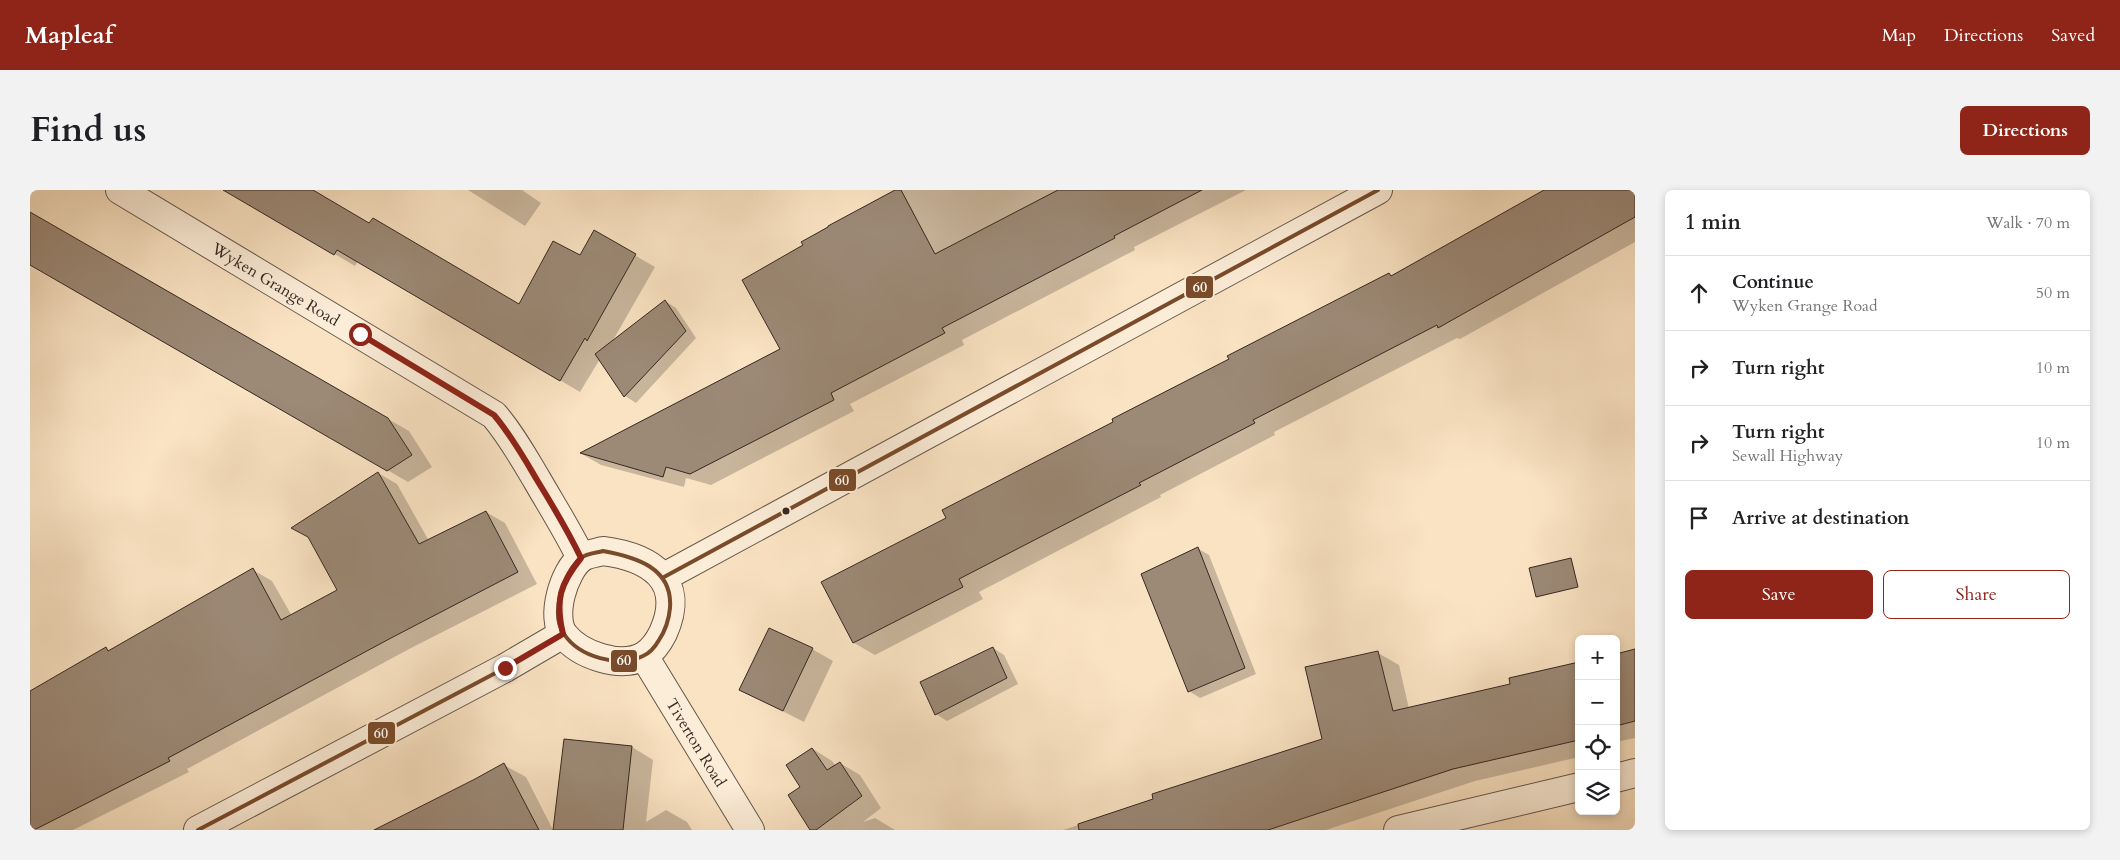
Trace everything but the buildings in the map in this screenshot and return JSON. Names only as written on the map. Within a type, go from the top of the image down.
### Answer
[{"type":"street","name":"Wyken Grange Road","points":[[120,190],[494,415],[505,428],[528,465],[581,558]]},
{"type":"street","points":[[664,577],[1378,190]]},
{"type":"street","points":[[603,551],[623,554],[644,561],[664,577],[671,595],[670,613],[659,641],[644,656],[620,661],[605,660],[586,652],[563,634],[558,614],[560,596],[568,574],[581,558],[603,551]]},
{"type":"street","points":[[198,830],[505,668],[563,634]]},
{"type":"street","name":"Tiverton Road","points":[[644,656],[750,830]]},
{"type":"street","points":[[1620,777],[1635,773]]},
{"type":"street","points":[[1398,830],[1575,788]]},
{"type":"transit line","name":"60","points":[[664,577],[1378,190]]},
{"type":"transit line","name":"60","points":[[603,551],[639,561],[659,574],[665,583],[669,594],[669,616],[665,629],[656,645],[643,656],[623,661],[600,658],[579,649],[564,634],[560,626],[558,605],[560,594],[569,573],[583,556],[603,551]]},
{"type":"transit line","name":"60","points":[[198,830],[505,668],[563,634]]},
{"type":"route","points":[[360,334],[494,415],[505,428],[528,465],[581,558],[568,574],[560,596],[558,614],[563,634],[505,668]]}]
